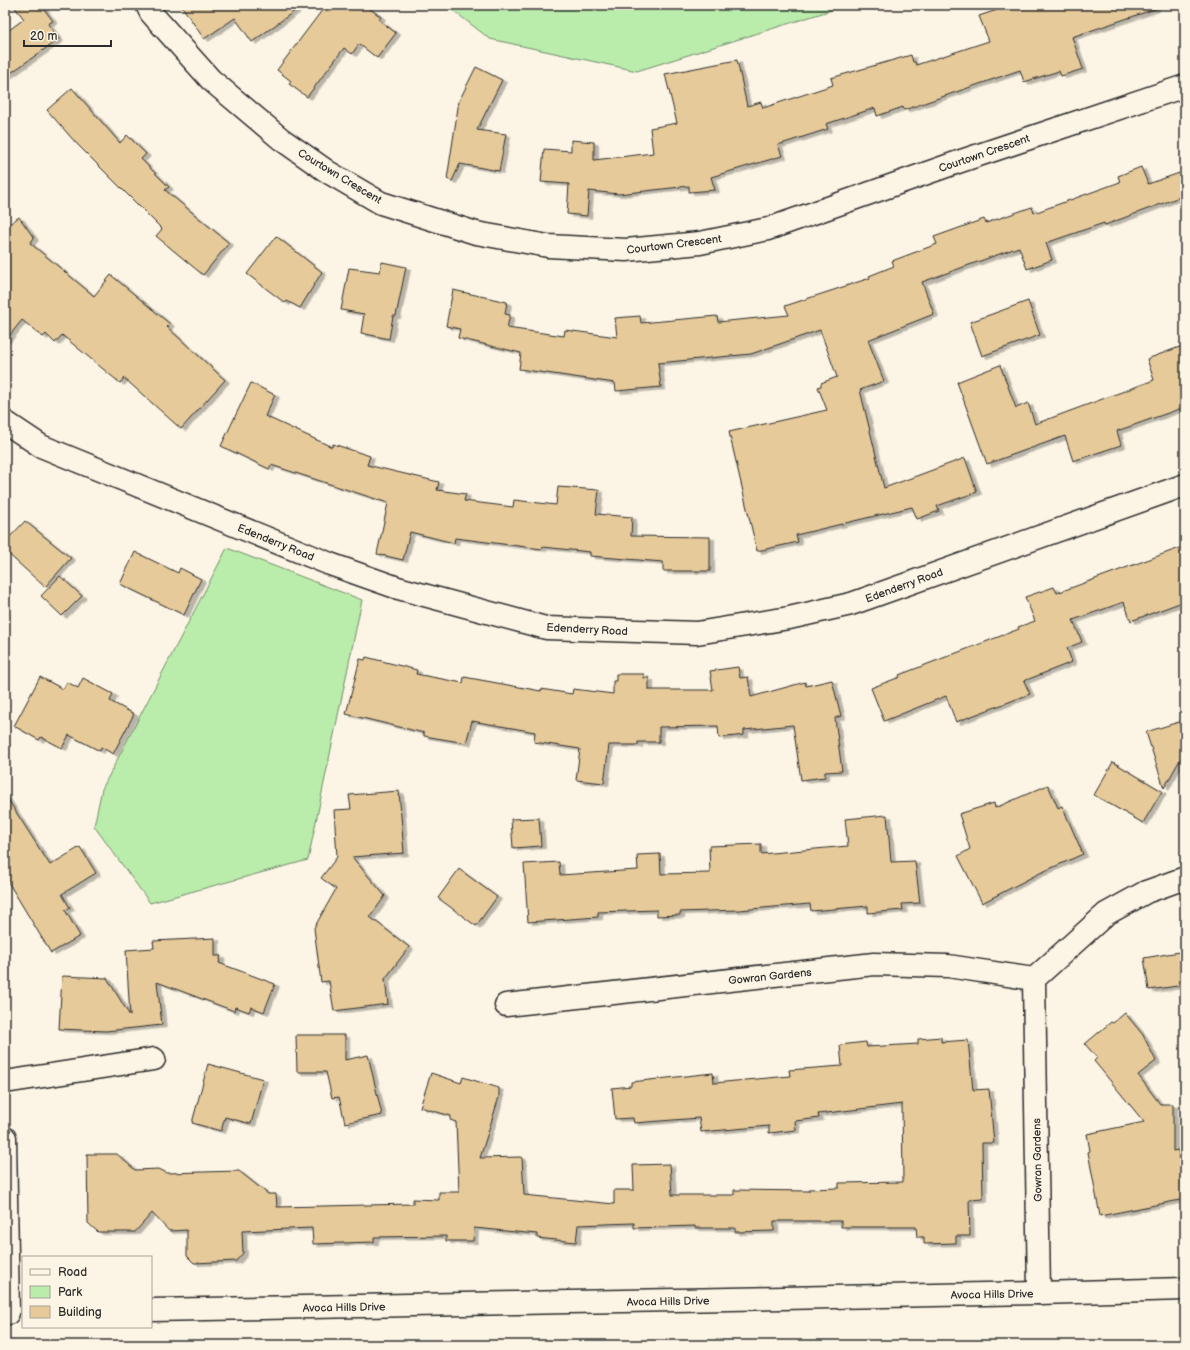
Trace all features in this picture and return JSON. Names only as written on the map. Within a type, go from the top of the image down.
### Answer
[{"type":"street","name":"Courtown Crescent","points":[[147,5],[151,13],[211,80],[281,139],[328,172],[381,203],[476,233],[548,246],[626,250],[700,243],[768,229],[961,161],[1185,86]]},
{"type":"street","name":"Edenderry Road","points":[[5,422],[41,446],[330,564],[398,588],[546,628],[697,633],[789,618],[851,604],[1185,485]]},
{"type":"street","points":[[1034,979],[1106,914],[1146,892],[1185,878]]},
{"type":"street","name":"Gowran Gardens","points":[[506,1005],[874,964],[948,966],[1034,979],[1039,1293]]},
{"type":"street","points":[[5,1082],[154,1059]]},
{"type":"street","points":[[5,1138],[12,1313]]},
{"type":"street","name":"Avoca Hills Drive","points":[[152,1310],[1185,1289]]},
{"type":"green space","points":[[446,5],[848,5],[637,71],[490,39]]},
{"type":"green space","points":[[227,548],[362,600],[308,860],[150,903],[94,826],[102,789]]},
{"type":"building","points":[[13,5],[41,5],[53,21],[48,24],[59,39],[5,77],[5,33],[24,19]]},
{"type":"building","points":[[181,5],[303,5],[252,42],[235,18],[204,39]]},
{"type":"building","points":[[326,5],[365,5],[381,17],[379,20],[396,33],[377,58],[359,44],[352,54],[344,48],[307,97],[289,84],[291,81],[277,70]]},
{"type":"building","points":[[1012,5],[1154,5],[1155,9],[1072,37],[1083,69],[1061,76],[1059,71],[1024,82],[1020,70],[904,110],[903,107],[877,116],[875,108],[826,124],[828,129],[778,145],[782,156],[711,177],[715,190],[689,192],[689,186],[619,194],[589,191],[587,216],[567,214],[569,184],[541,182],[544,149],[571,151],[571,140],[594,142],[594,160],[653,153],[650,128],[677,123],[665,74],[737,60],[747,106],[761,102],[763,108],[833,85],[831,78],[911,55],[913,62],[915,62],[916,65],[989,41],[979,16]]},
{"type":"building","points":[[476,67],[502,80],[477,130],[506,134],[499,171],[460,164],[452,181],[447,179],[459,101]]},
{"type":"building","points":[[72,88],[120,143],[127,135],[146,154],[141,159],[169,187],[165,190],[229,243],[203,275],[156,236],[162,229],[76,143],[47,110]]},
{"type":"building","points":[[1141,167],[1148,184],[1185,171],[1185,195],[1105,225],[1104,223],[1046,243],[1052,260],[1027,269],[1019,247],[922,282],[934,314],[868,340],[884,381],[860,390],[884,488],[965,458],[977,492],[937,506],[939,511],[917,519],[912,507],[796,535],[798,542],[757,551],[729,432],[827,410],[818,387],[821,386],[821,383],[837,377],[820,330],[751,354],[658,363],[661,387],[616,391],[615,383],[519,369],[521,353],[458,338],[460,329],[446,326],[453,290],[507,302],[505,314],[510,315],[507,328],[564,336],[565,330],[617,337],[615,318],[640,316],[641,323],[717,316],[718,322],[789,315],[785,306],[870,278],[869,276],[894,266],[892,261],[937,244],[934,237],[984,219],[986,223],[1032,207],[1034,213],[1120,182],[1118,176]]},
{"type":"building","points":[[19,217],[34,238],[30,243],[94,296],[111,275],[170,324],[167,327],[225,380],[181,429],[124,378],[120,383],[62,335],[55,343],[46,334],[43,337],[22,320],[5,341],[5,223],[8,225]]},
{"type":"building","points":[[276,236],[322,272],[300,308],[287,301],[285,303],[247,274]]},
{"type":"building","points":[[382,262],[406,267],[396,316],[393,316],[389,339],[361,333],[364,314],[341,310],[349,268],[380,272]]},
{"type":"building","points":[[1028,301],[1040,335],[982,356],[970,322]]},
{"type":"building","points":[[1185,345],[1185,407],[1117,431],[1121,445],[1073,461],[1065,436],[987,464],[957,382],[1000,365],[1016,408],[1028,403],[1035,424],[1154,380],[1147,359]]},
{"type":"building","points":[[251,383],[275,395],[265,416],[332,447],[333,444],[370,456],[367,465],[439,482],[437,490],[466,494],[464,501],[513,507],[514,500],[556,505],[558,487],[599,490],[596,514],[632,517],[631,536],[710,537],[710,571],[663,571],[663,562],[590,556],[590,552],[543,547],[542,549],[455,538],[454,543],[410,532],[403,560],[377,554],[388,503],[271,465],[269,469],[221,446]]},
{"type":"building","points":[[25,521],[71,558],[45,587],[5,551],[5,542]]},
{"type":"building","points":[[1185,546],[1185,601],[1131,621],[1124,602],[1073,620],[1082,642],[1067,648],[1072,662],[1024,681],[1030,694],[956,722],[946,696],[884,721],[871,688],[900,677],[899,675],[1019,629],[1018,627],[1035,621],[1025,597],[1054,587],[1057,593]]},
{"type":"building","points":[[135,552],[178,573],[180,568],[201,579],[184,615],[120,584]]},
{"type":"building","points":[[60,576],[82,596],[62,616],[41,596]]},
{"type":"building","points":[[366,657],[417,670],[416,674],[463,683],[464,677],[541,691],[541,689],[572,694],[573,689],[613,694],[613,681],[616,681],[616,674],[644,674],[644,678],[649,678],[649,690],[713,690],[710,671],[738,667],[740,678],[748,677],[751,697],[805,682],[806,686],[832,680],[841,716],[835,718],[842,771],[825,772],[825,777],[801,780],[793,725],[744,730],[744,735],[719,738],[718,726],[659,727],[659,742],[638,742],[638,745],[609,745],[604,783],[576,780],[580,749],[534,742],[535,732],[472,721],[466,743],[424,736],[424,733],[346,714],[360,659],[365,660]]},
{"type":"building","points":[[40,677],[63,689],[67,682],[78,688],[83,678],[113,694],[110,701],[134,714],[113,754],[101,747],[100,751],[69,735],[62,748],[41,737],[39,740],[14,726]]},
{"type":"building","points":[[1179,722],[1185,742],[1185,751],[1164,788],[1146,732]]},
{"type":"building","points":[[1113,762],[1162,791],[1143,823],[1094,795]]},
{"type":"building","points":[[1048,785],[1058,808],[1062,806],[1083,854],[1038,874],[982,903],[958,856],[970,849],[959,814],[994,803],[995,808]]},
{"type":"building","points":[[399,791],[404,853],[352,857],[385,896],[370,917],[409,947],[385,979],[388,1004],[334,1011],[329,981],[321,982],[314,928],[336,889],[321,878],[337,857],[334,810],[351,809],[349,795]]},
{"type":"building","points":[[5,795],[50,865],[80,847],[96,873],[62,894],[70,908],[65,910],[80,936],[51,953],[5,877]]},
{"type":"building","points":[[887,815],[891,862],[915,861],[920,903],[902,904],[903,910],[868,913],[868,906],[811,911],[810,904],[739,910],[680,912],[680,915],[657,916],[657,910],[598,912],[598,917],[528,922],[524,864],[559,862],[560,875],[638,870],[637,855],[660,854],[661,874],[710,873],[709,846],[761,844],[761,854],[848,846],[845,819]]},
{"type":"building","points":[[539,818],[541,846],[513,848],[511,819]]},
{"type":"building","points":[[459,869],[497,897],[476,926],[438,898]]},
{"type":"building","points":[[215,938],[215,956],[221,956],[219,963],[275,984],[264,1012],[251,1007],[249,1012],[235,1007],[234,1011],[157,982],[162,1025],[106,1031],[59,1029],[62,976],[107,978],[130,1016],[126,950],[154,948],[153,941]]},
{"type":"building","points":[[1185,951],[1185,985],[1149,990],[1144,958]]},
{"type":"building","points":[[1125,1013],[1143,1035],[1156,1061],[1138,1075],[1160,1104],[1173,1104],[1173,1151],[1178,1150],[1181,1171],[1185,1170],[1185,1199],[1100,1216],[1088,1152],[1090,1151],[1087,1134],[1144,1122],[1094,1061],[1097,1058],[1085,1044],[1111,1022],[1113,1023]]},
{"type":"building","points":[[296,1035],[345,1035],[345,1060],[368,1055],[382,1115],[345,1123],[339,1097],[332,1098],[326,1072],[297,1072]]},
{"type":"building","points":[[941,1037],[941,1042],[968,1040],[973,1090],[989,1089],[994,1143],[982,1143],[983,1199],[969,1200],[970,1236],[956,1236],[956,1243],[924,1244],[924,1237],[917,1237],[916,1227],[841,1227],[841,1221],[774,1221],[774,1231],[735,1232],[735,1228],[695,1228],[695,1226],[634,1228],[634,1223],[578,1225],[576,1242],[537,1238],[537,1234],[474,1228],[473,1241],[446,1241],[446,1236],[374,1237],[374,1242],[313,1244],[312,1228],[242,1231],[243,1253],[236,1261],[194,1263],[187,1256],[187,1230],[169,1231],[152,1213],[135,1232],[98,1232],[88,1223],[87,1154],[117,1154],[135,1170],[159,1169],[167,1173],[239,1171],[268,1194],[276,1194],[277,1207],[413,1204],[413,1199],[439,1200],[439,1192],[459,1192],[456,1122],[450,1120],[451,1116],[420,1107],[431,1073],[461,1083],[463,1077],[499,1088],[499,1097],[480,1158],[522,1157],[524,1195],[614,1204],[614,1190],[634,1190],[633,1165],[670,1164],[672,1195],[734,1195],[734,1190],[809,1191],[809,1189],[839,1188],[839,1183],[903,1182],[902,1104],[818,1114],[819,1118],[795,1121],[796,1130],[769,1133],[769,1126],[701,1132],[699,1118],[634,1123],[633,1118],[615,1119],[612,1088],[631,1086],[631,1082],[713,1073],[714,1083],[790,1076],[789,1070],[842,1066],[840,1045],[866,1042],[867,1047],[918,1044],[918,1039]]},
{"type":"building","points":[[208,1064],[263,1079],[251,1124],[225,1117],[221,1131],[192,1123]]}]
